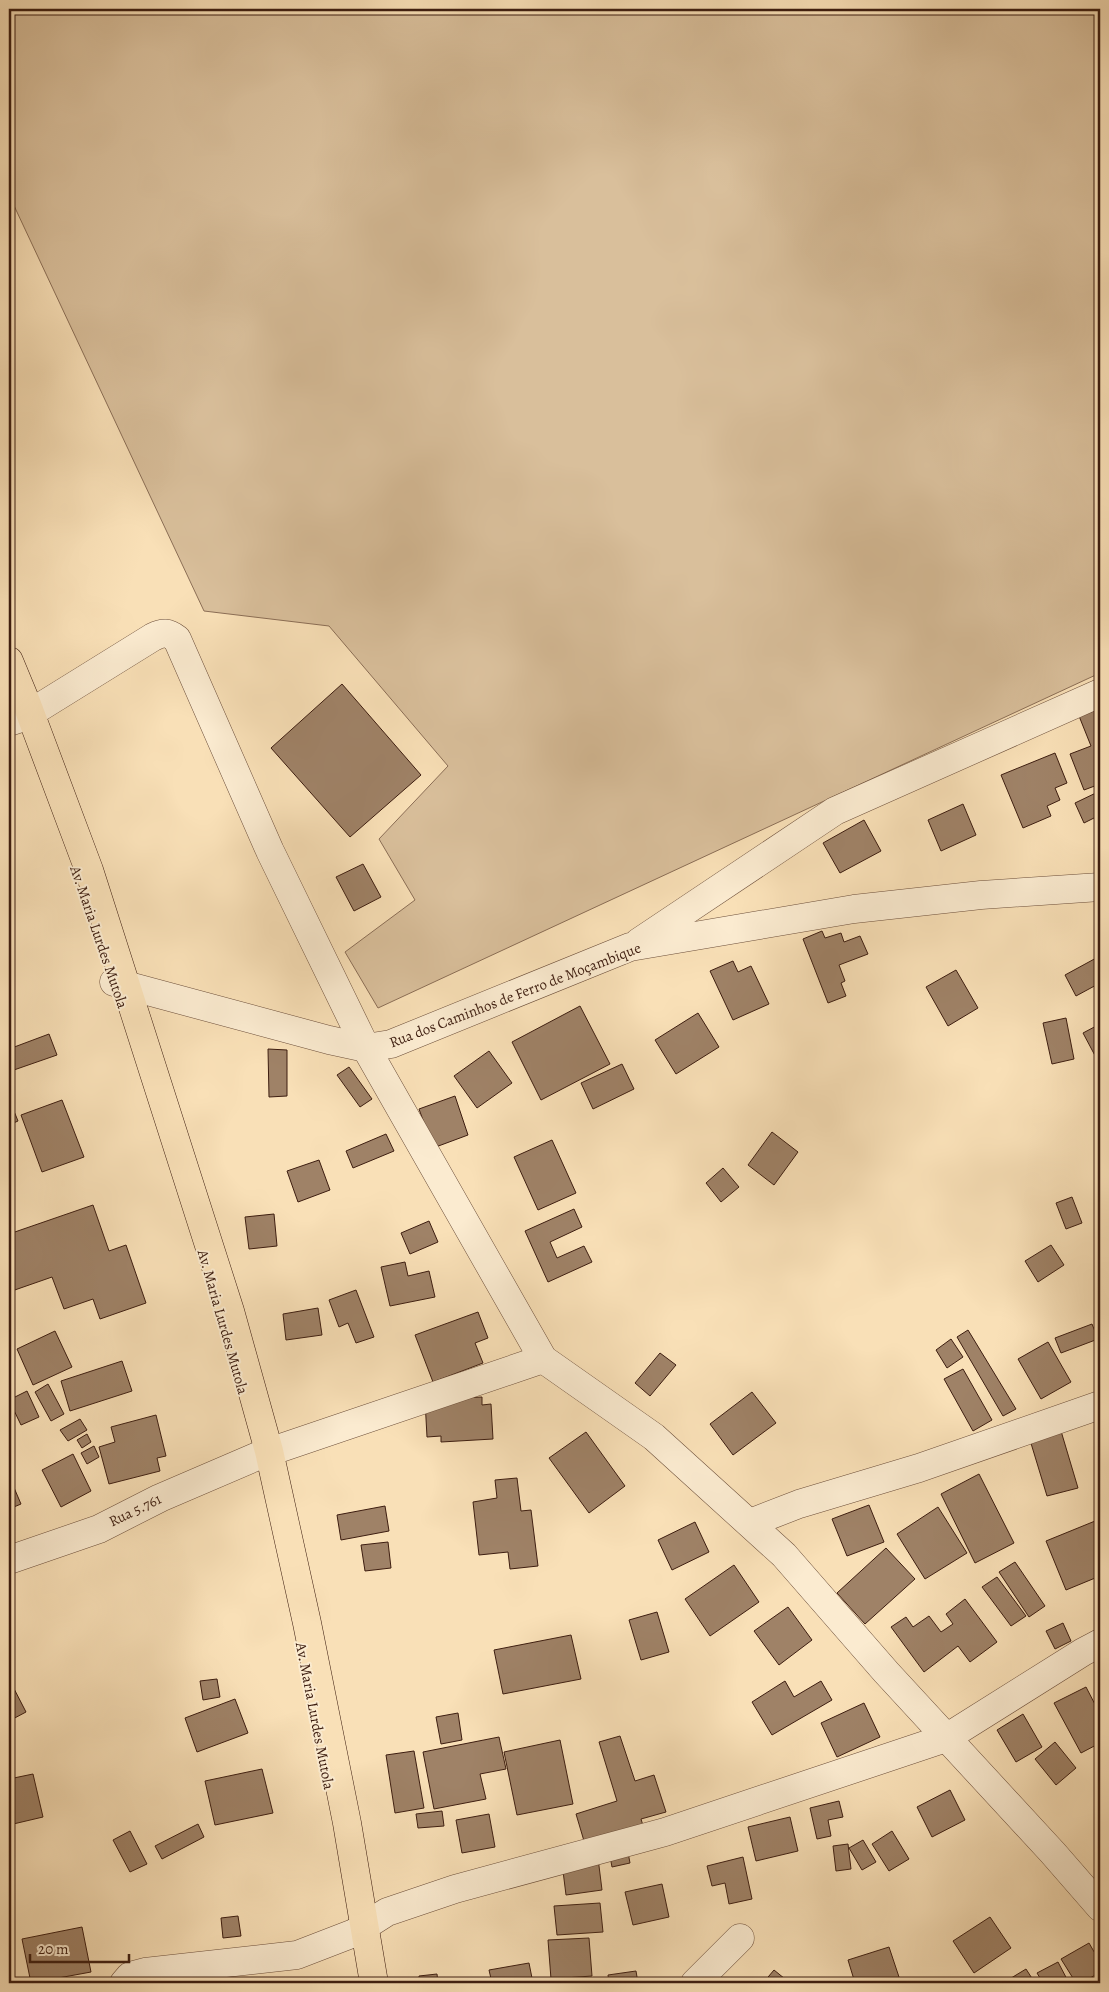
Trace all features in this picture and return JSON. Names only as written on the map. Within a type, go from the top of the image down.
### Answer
[{"type":"main road","points":[[9,661],[89,870],[181,1151],[230,1310],[269,1451],[307,1623],[347,1823],[374,1983]]},
{"type":"main road","name":"Av. Maria Lurdes Mutola","points":[[9,681],[16,719],[114,982],[180,1173],[260,1455],[309,1675],[363,1983]]},
{"type":"street","points":[[16,719],[162,632],[170,633],[177,639],[270,851],[366,1048],[543,1359],[654,1437],[784,1555],[946,1738],[1053,1853],[1100,1907]]},
{"type":"street","points":[[630,947],[835,812],[1100,693]]},
{"type":"street","name":"Rua dos Caminhos de Ferro de Moçambique","points":[[114,982],[329,1040],[366,1048],[391,1044],[630,947],[854,909],[981,895],[1100,887]]},
{"type":"street","name":"Rua 5.761","points":[[9,1560],[99,1528],[160,1498],[260,1455],[543,1359]]},
{"type":"street","points":[[750,1523],[799,1504],[919,1468],[1100,1405]]},
{"type":"street","points":[[124,1983],[130,1976],[146,1972],[297,1955],[354,1933],[387,1912],[456,1889],[665,1832],[946,1738],[1100,1643]]},
{"type":"street","points":[[695,1983],[740,1938]]},
{"type":"shaded area","points":[[9,9],[1100,9],[1100,673],[378,1008],[345,952],[415,900],[379,839],[448,766],[329,626],[204,611],[9,195]]},
{"type":"building","points":[[342,684],[421,775],[350,837],[271,748]]},
{"type":"building","points":[[1094,711],[1100,727],[1100,784],[1084,790],[1070,754],[1091,746],[1079,716]]},
{"type":"building","points":[[1055,753],[1067,783],[1055,788],[1060,800],[1047,806],[1051,816],[1023,828],[1001,775]]},
{"type":"building","points":[[1100,791],[1100,815],[1084,823],[1075,803]]},
{"type":"building","points":[[963,804],[976,835],[941,851],[928,820]]},
{"type":"building","points":[[864,820],[881,851],[840,873],[823,843]]},
{"type":"building","points":[[363,864],[381,897],[354,911],[336,877]]},
{"type":"building","points":[[822,931],[825,938],[841,933],[844,942],[860,936],[868,954],[839,965],[845,981],[841,983],[846,996],[828,1003],[803,939]]},
{"type":"building","points":[[1098,957],[1100,962],[1100,983],[1076,996],[1065,975]]},
{"type":"building","points":[[733,961],[738,972],[751,966],[769,1004],[733,1020],[710,971]]},
{"type":"building","points":[[956,970],[978,1008],[948,1026],[926,987]]},
{"type":"building","points":[[580,1006],[610,1064],[541,1100],[512,1042]]},
{"type":"building","points":[[698,1013],[719,1047],[676,1074],[655,1040]]},
{"type":"building","points":[[1066,1018],[1074,1059],[1052,1064],[1043,1023]]},
{"type":"building","points":[[1100,1024],[1100,1065],[1083,1033]]},
{"type":"building","points":[[49,1034],[57,1055],[11,1071],[9,1049]]},
{"type":"building","points":[[268,1049],[287,1050],[287,1096],[269,1097]]},
{"type":"building","points":[[489,1051],[512,1083],[477,1108],[454,1076]]},
{"type":"building","points":[[622,1064],[634,1089],[593,1109],[581,1083]]},
{"type":"building","points":[[349,1067],[372,1099],[360,1107],[337,1075]]},
{"type":"building","points":[[455,1096],[468,1135],[433,1148],[419,1109]]},
{"type":"building","points":[[9,1099],[18,1121],[9,1125]]},
{"type":"building","points":[[62,1100],[84,1157],[42,1172],[21,1115]]},
{"type":"building","points":[[772,1132],[798,1152],[774,1185],[748,1165]]},
{"type":"building","points":[[386,1134],[394,1151],[353,1168],[346,1151]]},
{"type":"building","points":[[552,1140],[576,1193],[538,1210],[514,1157]]},
{"type":"building","points":[[319,1160],[330,1190],[298,1202],[287,1171]]},
{"type":"building","points":[[723,1168],[739,1187],[721,1202],[706,1183]]},
{"type":"building","points":[[1072,1197],[1082,1223],[1066,1229],[1056,1203]]},
{"type":"building","points":[[93,1205],[109,1251],[126,1245],[146,1303],[100,1319],[93,1299],[64,1309],[52,1277],[9,1292],[9,1234]]},
{"type":"building","points":[[574,1209],[582,1227],[550,1242],[557,1258],[584,1246],[592,1262],[548,1282],[525,1231]]},
{"type":"building","points":[[274,1214],[277,1246],[249,1249],[245,1217]]},
{"type":"building","points":[[429,1221],[438,1242],[410,1254],[401,1233]]},
{"type":"building","points":[[1051,1245],[1064,1265],[1038,1282],[1025,1261]]},
{"type":"building","points":[[405,1262],[408,1276],[429,1271],[435,1297],[390,1306],[381,1267]]},
{"type":"building","points":[[356,1290],[374,1337],[356,1343],[348,1323],[339,1327],[329,1300]]},
{"type":"building","points":[[318,1308],[322,1335],[286,1340],[283,1314]]},
{"type":"building","points":[[478,1312],[488,1338],[475,1343],[483,1363],[433,1382],[415,1335]]},
{"type":"building","points":[[1092,1324],[1098,1339],[1061,1353],[1055,1338]]},
{"type":"building","points":[[968,1330],[1016,1409],[1003,1416],[957,1337]]},
{"type":"building","points":[[55,1331],[72,1367],[33,1385],[17,1349]]},
{"type":"building","points":[[951,1339],[963,1357],[947,1368],[936,1350]]},
{"type":"building","points":[[1048,1342],[1071,1382],[1041,1399],[1018,1359]]},
{"type":"building","points":[[660,1353],[676,1365],[650,1396],[635,1383]]},
{"type":"building","points":[[122,1361],[132,1391],[70,1411],[61,1381]]},
{"type":"building","points":[[963,1369],[992,1420],[973,1431],[944,1379]]},
{"type":"building","points":[[48,1384],[64,1414],[51,1421],[35,1392]]},
{"type":"building","points":[[27,1391],[39,1417],[21,1425],[9,1400]]},
{"type":"building","points":[[752,1392],[776,1423],[733,1455],[710,1424]]},
{"type":"building","points":[[482,1397],[482,1405],[491,1404],[493,1439],[441,1442],[441,1436],[427,1437],[425,1400]]},
{"type":"building","points":[[156,1415],[166,1456],[157,1458],[160,1471],[109,1484],[99,1447],[115,1442],[111,1427]]},
{"type":"building","points":[[80,1419],[87,1430],[68,1441],[60,1430]]},
{"type":"building","points":[[1061,1431],[1078,1488],[1047,1496],[1030,1440]]},
{"type":"building","points":[[586,1432],[625,1486],[589,1513],[549,1458]]},
{"type":"building","points":[[87,1434],[91,1442],[82,1448],[77,1440]]},
{"type":"building","points":[[94,1446],[99,1457],[87,1464],[81,1453]]},
{"type":"building","points":[[73,1454],[91,1491],[61,1507],[42,1470]]},
{"type":"building","points":[[979,1474],[1014,1543],[975,1563],[941,1494]]},
{"type":"building","points":[[9,1476],[21,1504],[9,1509]]},
{"type":"building","points":[[517,1478],[521,1511],[531,1510],[538,1566],[510,1569],[508,1552],[479,1555],[473,1502],[497,1498],[495,1480]]},
{"type":"building","points":[[869,1505],[884,1542],[847,1556],[832,1519]]},
{"type":"building","points":[[385,1506],[389,1531],[341,1540],[337,1515]]},
{"type":"building","points":[[938,1507],[967,1553],[925,1579],[897,1534]]},
{"type":"building","points":[[1100,1519],[1100,1576],[1066,1590],[1046,1541]]},
{"type":"building","points":[[695,1522],[709,1552],[672,1570],[658,1540]]},
{"type":"building","points":[[388,1542],[391,1568],[365,1571],[361,1545]]},
{"type":"building","points":[[886,1548],[915,1579],[865,1624],[837,1593]]},
{"type":"building","points":[[1015,1562],[1045,1606],[1029,1617],[999,1572]]},
{"type":"building","points":[[734,1565],[759,1602],[710,1636],[685,1599]]},
{"type":"building","points":[[997,1577],[1026,1616],[1011,1626],[982,1587]]},
{"type":"building","points":[[965,1599],[997,1642],[970,1662],[958,1646],[924,1672],[891,1627],[906,1617],[913,1627],[929,1616],[941,1632],[953,1624],[946,1614]]},
{"type":"building","points":[[788,1607],[812,1640],[779,1665],[754,1631]]},
{"type":"building","points":[[657,1612],[669,1652],[641,1660],[629,1620]]},
{"type":"building","points":[[1063,1623],[1071,1641],[1055,1649],[1046,1631]]},
{"type":"building","points":[[571,1635],[581,1679],[503,1694],[494,1650]]},
{"type":"building","points":[[9,1679],[26,1712],[9,1721]]},
{"type":"building","points":[[217,1679],[220,1697],[203,1700],[200,1681]]},
{"type":"building","points":[[785,1681],[794,1697],[821,1681],[832,1700],[772,1735],[752,1702]]},
{"type":"building","points":[[1086,1687],[1100,1714],[1100,1743],[1081,1753],[1054,1703]]},
{"type":"building","points":[[235,1699],[248,1733],[197,1752],[185,1718]]},
{"type":"building","points":[[864,1703],[880,1737],[837,1757],[821,1723]]},
{"type":"building","points":[[458,1713],[462,1740],[441,1744],[436,1717]]},
{"type":"building","points":[[1023,1714],[1042,1747],[1016,1762],[997,1730]]},
{"type":"building","points":[[620,1736],[635,1781],[654,1775],[666,1812],[641,1819],[645,1832],[584,1841],[576,1814],[617,1801],[599,1742]]},
{"type":"building","points":[[499,1737],[506,1769],[480,1774],[486,1799],[434,1809],[423,1752]]},
{"type":"building","points":[[560,1740],[573,1804],[517,1815],[504,1752]]},
{"type":"building","points":[[1055,1742],[1076,1768],[1056,1785],[1035,1759]]},
{"type":"building","points":[[414,1751],[424,1808],[395,1813],[386,1755]]},
{"type":"building","points":[[262,1769],[273,1813],[215,1825],[205,1781]]},
{"type":"building","points":[[33,1774],[43,1817],[9,1825],[9,1779]]},
{"type":"building","points":[[950,1790],[965,1820],[932,1837],[917,1807]]},
{"type":"building","points":[[839,1801],[843,1817],[828,1820],[831,1836],[817,1839],[810,1808]]},
{"type":"building","points":[[442,1811],[444,1826],[418,1828],[416,1814]]},
{"type":"building","points":[[489,1814],[495,1847],[462,1853],[456,1820]]},
{"type":"building","points":[[790,1817],[798,1851],[756,1861],[748,1827]]},
{"type":"building","points":[[198,1824],[204,1837],[162,1859],[155,1846]]},
{"type":"building","points":[[130,1831],[147,1864],[130,1872],[113,1840]]},
{"type":"building","points":[[892,1831],[909,1859],[889,1871],[872,1844]]},
{"type":"building","points":[[863,1840],[876,1862],[862,1870],[849,1848]]},
{"type":"building","points":[[848,1844],[851,1869],[836,1871],[833,1846]]},
{"type":"building","points":[[627,1847],[630,1863],[612,1867],[609,1851]]},
{"type":"building","points":[[743,1857],[752,1899],[729,1904],[725,1883],[712,1886],[707,1866]]},
{"type":"building","points":[[598,1858],[602,1890],[566,1895],[562,1863]]},
{"type":"building","points":[[662,1884],[669,1917],[633,1925],[625,1892]]},
{"type":"building","points":[[600,1903],[603,1932],[557,1935],[554,1906]]},
{"type":"building","points":[[238,1916],[241,1936],[223,1938],[221,1918]]},
{"type":"building","points":[[990,1917],[1011,1948],[974,1973],[953,1941]]},
{"type":"building","points":[[82,1927],[91,1972],[31,1983],[22,1939]]},
{"type":"building","points":[[589,1938],[592,1976],[551,1979],[548,1940]]},
{"type":"building","points":[[1089,1943],[1100,1962],[1100,1972],[1082,1983],[1076,1983],[1061,1959]]},
{"type":"building","points":[[889,1947],[900,1980],[891,1983],[855,1983],[848,1960]]},
{"type":"building","points":[[1058,1962],[1069,1983],[1043,1983],[1037,1973]]},
{"type":"building","points":[[529,1963],[533,1983],[492,1983],[489,1970]]},
{"type":"building","points":[[1026,1969],[1035,1983],[1003,1983]]},
{"type":"building","points":[[774,1970],[790,1983],[763,1983]]},
{"type":"building","points":[[636,1971],[638,1983],[609,1983],[608,1975]]},
{"type":"building","points":[[437,1974],[438,1983],[419,1983],[419,1976]]}]
